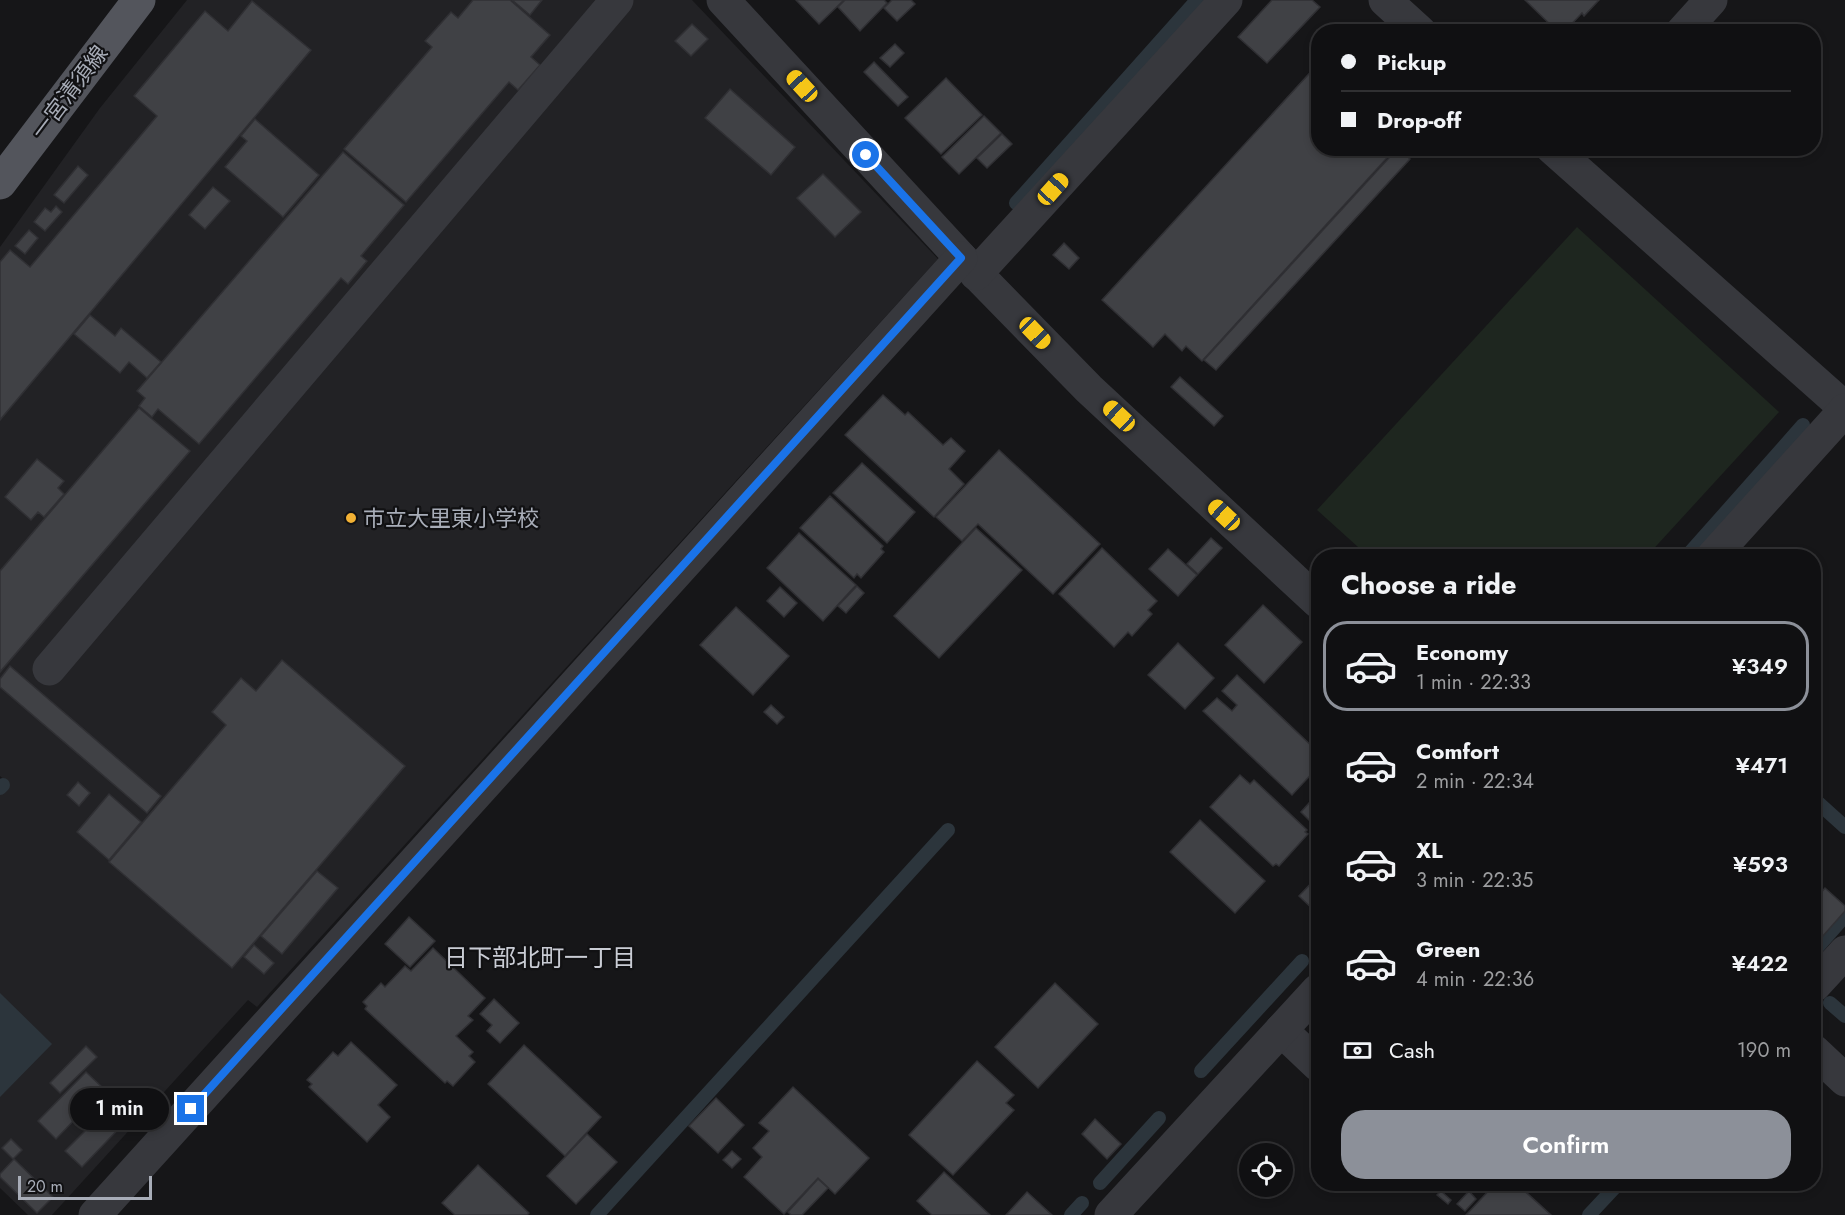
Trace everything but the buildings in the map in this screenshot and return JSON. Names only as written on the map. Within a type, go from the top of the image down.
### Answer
[{"type":"main road","name":"一宮清須線","points":[[0,183],[138,0]]},
{"type":"street","points":[[49,669],[616,0]]},
{"type":"street","points":[[723,0],[969,266],[1089,389],[1311,596]]},
{"type":"street","points":[[95,1215],[969,266],[1226,0]]},
{"type":"street","points":[[1385,0],[1411,24]]},
{"type":"street","points":[[1689,24],[1711,0]]},
{"type":"street","points":[[1569,156],[1845,409],[1719,549]]},
{"type":"street","points":[[1821,979],[1845,952]]},
{"type":"street","points":[[1111,1215],[1311,998]]},
{"type":"street","points":[[1281,1030],[1311,1058]]},
{"type":"street","points":[[1821,1058],[1845,1080]]},
{"type":"shaded area","name":"市立大里東小学校","points":[[187,0],[692,0],[938,259],[257,1007],[248,1000],[52,1215],[28,1215],[0,1188],[0,795],[9,784],[0,776],[0,247],[100,108]]},
{"type":"shaded area","points":[[1577,227],[1779,412],[1653,549],[1360,549],[1317,510]]},
{"type":"shaded area","points":[[0,993],[52,1044],[0,1097]]},
{"type":"waterway","points":[[1016,203],[1197,0]]},
{"type":"waterway","points":[[1693,549],[1803,425]]},
{"type":"waterway","points":[[0,788],[3,785]]},
{"type":"waterway","points":[[1821,805],[1845,827]]},
{"type":"waterway","points":[[597,1215],[948,830]]},
{"type":"waterway","points":[[1821,943],[1845,916]]},
{"type":"waterway","points":[[1201,1071],[1302,961]]},
{"type":"waterway","points":[[1830,1003],[1845,1016]]},
{"type":"waterway","points":[[1100,1183],[1159,1118]]},
{"type":"waterway","points":[[1589,1215],[1611,1191]]},
{"type":"waterway","points":[[1071,1215],[1082,1203]]},
{"type":"place","name":"市立大里東小学校","points":[[351,518]]},
{"type":"district","name":"日下部北町一丁目","points":[[540,958]]},
{"type":"route","points":[[191,1109],[961,258],[866,155]]}]
